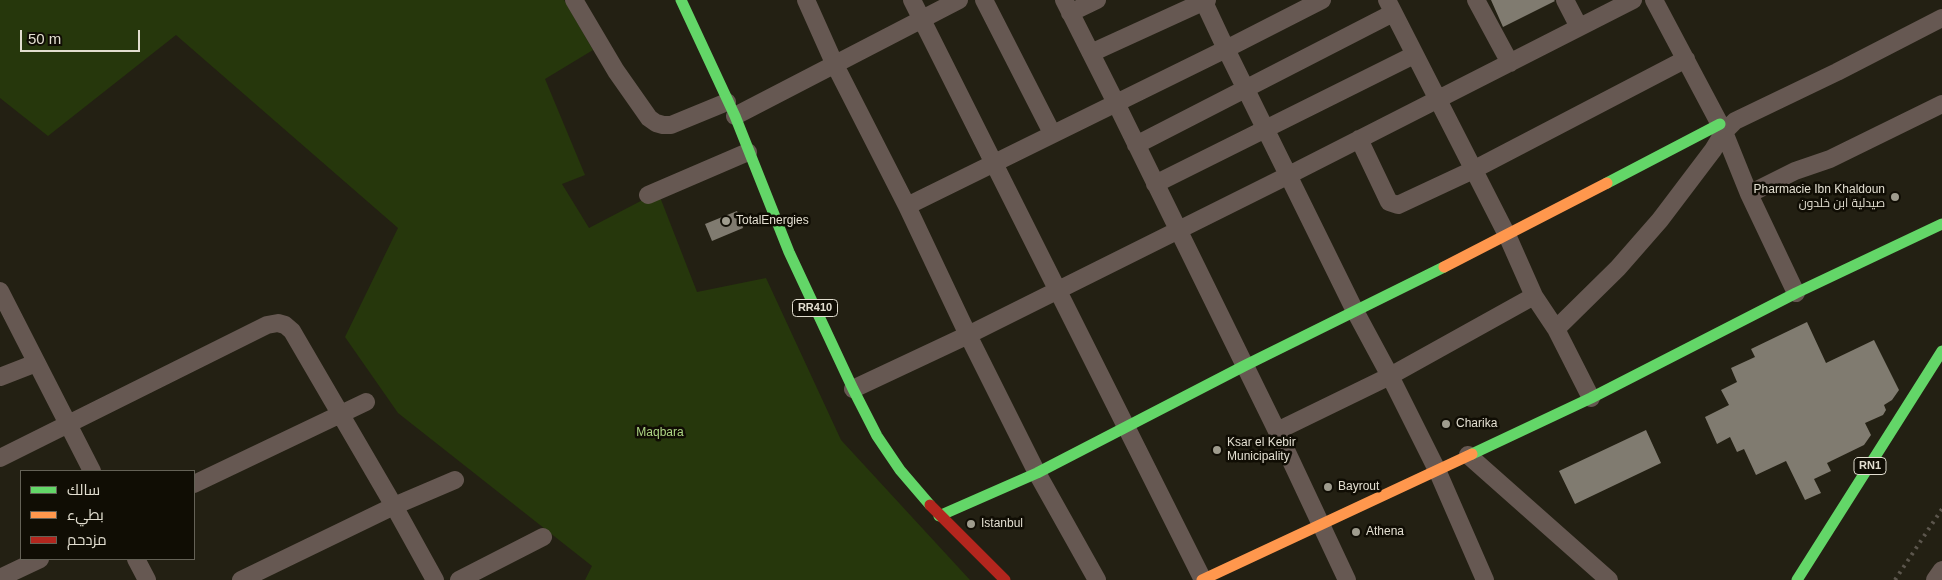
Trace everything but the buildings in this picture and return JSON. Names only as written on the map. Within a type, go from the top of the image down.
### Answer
[{"type":"main road","name":"RR410","points":[[681,0],[731,109],[789,252],[877,436],[891,457],[939,516],[1005,580]]},
{"type":"main road","points":[[939,516],[1037,474],[1244,366],[1722,128]]},
{"type":"main road","points":[[1202,580],[1591,398],[1796,293],[1942,224]]},
{"type":"main road","name":"RN1","points":[[1797,580],[1942,352]]},
{"type":"street","points":[[574,0],[616,71],[650,118],[656,123],[663,125],[671,125],[731,109],[835,65],[959,0]]},
{"type":"street","points":[[806,0],[835,65],[907,206],[1037,474],[1097,580]]},
{"type":"street","points":[[912,0],[1202,580]]},
{"type":"street","points":[[984,0],[1052,133]]},
{"type":"street","points":[[1098,0],[1067,6],[1277,432],[1347,580]]},
{"type":"street","points":[[1091,53],[1205,0],[1246,90],[1436,470],[1485,580]]},
{"type":"street","points":[[907,206],[1322,0]]},
{"type":"street","points":[[1476,0],[1510,63]]},
{"type":"street","points":[[1565,0],[1579,27]]},
{"type":"street","points":[[853,389],[1289,175],[1633,0]]},
{"type":"street","points":[[1654,0],[1722,128],[1748,194],[1796,293]]},
{"type":"street","points":[[1136,145],[1246,90],[1390,7],[1507,236],[1534,296],[1556,329],[1591,398]]},
{"type":"street","points":[[1556,329],[1618,268],[1660,220],[1713,150],[1722,128],[1942,18]]},
{"type":"street","points":[[1155,184],[1414,55]]},
{"type":"street","points":[[1359,139],[1389,202],[1398,205],[1473,170],[1686,59]]},
{"type":"street","points":[[1748,194],[1795,171],[1830,159],[1942,104]]},
{"type":"street","points":[[648,195],[748,152]]},
{"type":"street","points":[[1277,432],[1390,376],[1534,296]]},
{"type":"street","points":[[1,297],[92,470]]},
{"type":"street","points":[[0,458],[267,325],[278,323],[285,325],[292,332],[435,580]]},
{"type":"street","points":[[0,377],[36,363]]},
{"type":"street","points":[[195,484],[366,402]]},
{"type":"street","points":[[1468,455],[1608,580]]},
{"type":"street","points":[[241,580],[394,506],[455,480]]},
{"type":"street","points":[[459,580],[543,538]]},
{"type":"street","points":[[0,578],[38,560]]},
{"type":"street","points":[[137,560],[147,580]]},
{"type":"street","points":[[1935,580],[1942,570]]},
{"type":"green space","name":"Maqbara","points":[[0,0],[564,0],[593,50],[545,79],[585,175],[562,184],[589,228],[658,192],[697,292],[766,278],[841,440],[970,580],[585,580],[592,566],[398,413],[345,337],[398,228],[176,35],[48,136],[0,98]]},
{"type":"railway","points":[[1895,580],[1942,509]]},
{"type":"traffic: fast","points":[[681,0],[735,116],[789,252],[853,389],[877,436],[900,470],[930,505]]},
{"type":"traffic: fast","points":[[1607,183],[1720,124]]},
{"type":"traffic: fast","points":[[1472,454],[1591,398],[1796,293],[1942,224]]},
{"type":"traffic: fast","points":[[939,516],[1037,473],[1244,366],[1444,267]]},
{"type":"traffic: fast","points":[[1797,580],[1942,351]]},
{"type":"traffic: slow","points":[[1444,267],[1607,183]]},
{"type":"traffic: slow","points":[[1202,580],[1472,454]]},
{"type":"traffic: jam","points":[[930,505],[1005,580]]},
{"type":"place","name":"Pharmacie Ibn Khaldoun صيدلية ابن خلدون","points":[[1895,197]]},
{"type":"place","name":"TotalEnergies","points":[[726,221]]},
{"type":"place","name":"Charika","points":[[1446,424]]},
{"type":"place","name":"Ksar el Kebir Municipality","points":[[1217,450]]},
{"type":"place","name":"Bayrout","points":[[1328,487]]},
{"type":"place","name":"Istanbul","points":[[971,524]]},
{"type":"place","name":"Athena","points":[[1356,532]]}]
